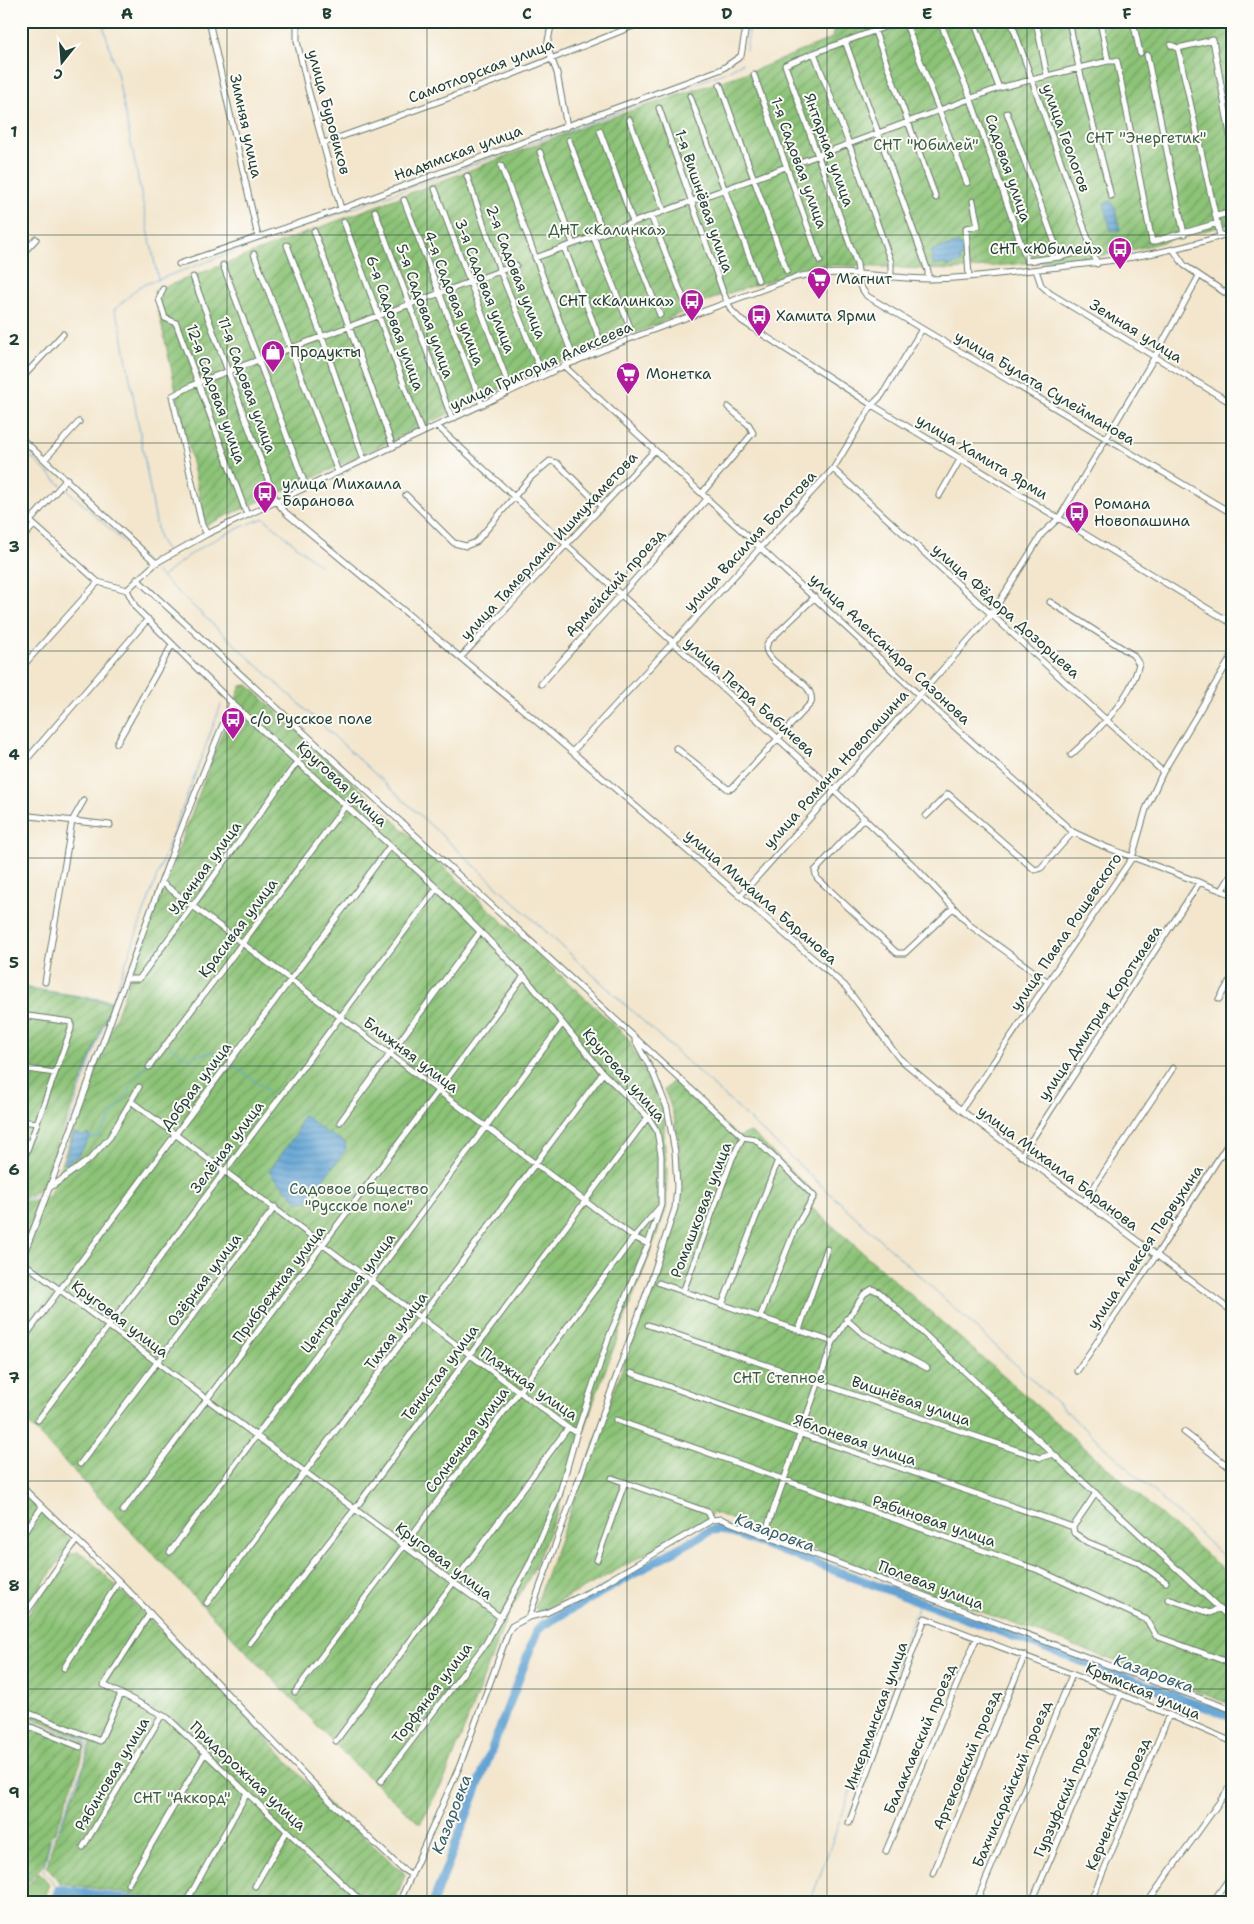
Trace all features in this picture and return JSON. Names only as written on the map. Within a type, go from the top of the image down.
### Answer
[{"type":"street","name":"Зимняя улица","points":[[209,21],[258,236]]},
{"type":"street","name":"улица Буровиков","points":[[297,21],[296,30],[302,63],[341,209]]},
{"type":"street","points":[[552,21],[547,46],[557,73],[567,127]]},
{"type":"street","name":"Самотлорская улица","points":[[324,143],[501,79],[646,21]]},
{"type":"street","name":"Надымская улица","points":[[179,264],[341,209],[722,69],[741,56],[747,21]]},
{"type":"street","points":[[871,21],[936,198]]},
{"type":"street","points":[[891,276],[891,262],[814,53],[903,21],[941,111],[967,183]]},
{"type":"street","name":"Садовая улица","points":[[940,21],[1028,261],[1060,257],[1092,249]]},
{"type":"street","points":[[974,21],[999,88]]},
{"type":"street","name":"улица Геологов","points":[[1011,21],[1097,264]]},
{"type":"street","points":[[1036,21],[1047,76]]},
{"type":"street","points":[[1070,21],[1079,68],[1111,196]]},
{"type":"street","points":[[1100,21],[1108,61]]},
{"type":"street","points":[[1133,21],[1140,53]]},
{"type":"street","points":[[1231,21],[1233,34]]},
{"type":"street","points":[[1171,45],[1178,48],[1212,40],[1233,151]]},
{"type":"street","points":[[845,41],[928,271],[928,279]]},
{"type":"street","points":[[1178,48],[1220,236]]},
{"type":"street","name":"Янтарная улица","points":[[814,53],[785,65],[857,264],[858,274]]},
{"type":"street","points":[[1147,56],[1184,234]]},
{"type":"street","points":[[803,161],[999,88],[1108,61],[1117,61],[1152,242],[1218,223]]},
{"type":"street","name":"1-я Садовая улица","points":[[754,75],[820,260]]},
{"type":"street","points":[[720,85],[787,271]]},
{"type":"street","points":[[690,96],[758,280]]},
{"type":"street","name":"1-я Вишнёвая улица","points":[[659,108],[727,302]]},
{"type":"street","points":[[1007,113],[1060,257]]},
{"type":"street","points":[[629,119],[664,212]]},
{"type":"street","points":[[600,131],[633,222]]},
{"type":"street","points":[[569,140],[603,233]]},
{"type":"street","points":[[540,152],[573,244]]},
{"type":"street","points":[[502,166],[575,362]]},
{"type":"street","points":[[535,258],[786,167]]},
{"type":"street","name":"2-я Садовая улица","points":[[467,176],[500,271],[544,376]]},
{"type":"street","name":"3-я Садовая улица","points":[[435,189],[511,391]]},
{"type":"street","name":"4-я Садовая улица","points":[[404,200],[482,405]]},
{"type":"street","points":[[969,277],[966,228],[978,226],[973,201]]},
{"type":"street","name":"5-я Садовая улица","points":[[375,211],[452,419]]},
{"type":"street","points":[[1217,216],[1233,212]]},
{"type":"street","points":[[651,216],[686,305]]},
{"type":"street","name":"6-я Садовая улица","points":[[344,222],[422,433]]},
{"type":"street","points":[[624,226],[660,315]]},
{"type":"street","points":[[314,231],[393,446]]},
{"type":"street","name":"улица Григория Алексеева","points":[[127,590],[156,563],[207,534],[393,446],[564,366],[796,277],[819,272],[928,279],[969,277],[1097,264],[1173,249],[1232,233]]},
{"type":"street","points":[[593,236],[630,327]]},
{"type":"street","points":[[21,255],[36,239]]},
{"type":"street","points":[[287,245],[322,337],[364,460]]},
{"type":"street","points":[[564,247],[600,340]]},
{"type":"street","points":[[1173,249],[1184,266],[1233,298]]},
{"type":"street","points":[[254,254],[338,472]]},
{"type":"street","points":[[223,265],[306,488]]},
{"type":"street","points":[[207,534],[202,524],[172,396],[199,382],[516,265]]},
{"type":"street","name":"Земная улица","points":[[1036,270],[1038,278],[1046,289],[1154,358],[1233,404]]},
{"type":"street","name":"улица Булата Сулейманова","points":[[858,274],[860,286],[867,296],[1233,514]]},
{"type":"street","name":"улица Романа Новопашина","points":[[741,895],[991,615],[1042,534],[1050,524],[1059,518],[1154,358],[1199,276]]},
{"type":"street","name":"11-я Садовая улица","points":[[193,277],[276,501]]},
{"type":"street","name":"12-я Садовая улица","points":[[163,289],[159,299],[165,318],[176,323],[247,515]]},
{"type":"street","name":"улица Хамита Ярми","points":[[727,302],[731,310],[749,328],[872,405],[1233,624]]},
{"type":"street","name":"улица Василия Болотова","points":[[572,752],[833,469],[872,405],[882,395],[922,329]]},
{"type":"street","points":[[21,379],[63,334]]},
{"type":"street","name":"улица Александра Сазонова","points":[[564,366],[654,451],[815,596],[919,695],[1073,832],[1132,858],[1233,894]]},
{"type":"street","points":[[702,493],[753,433],[749,425],[728,407]]},
{"type":"street","points":[[45,459],[79,422]]},
{"type":"street","name":"улица Петра Бабичева","points":[[437,426],[566,547],[864,818],[914,866],[971,926],[1048,982]]},
{"type":"street","points":[[21,438],[156,563]]},
{"type":"street","name":"улица Тамерлана Ишмухаметова","points":[[461,658],[654,451]]},
{"type":"street","points":[[939,496],[961,458]]},
{"type":"street","points":[[406,495],[454,543],[463,546],[476,542],[513,497],[544,464],[554,462],[602,507]]},
{"type":"street","name":"улица Фёдора Дозорцева","points":[[833,469],[1163,772]]},
{"type":"street","points":[[30,521],[67,479]]},
{"type":"street","name":"Армейский проезд","points":[[541,684],[708,498]]},
{"type":"street","name":"улица Михаила Баранова","points":[[276,501],[286,513],[741,895],[844,986],[898,1058],[1021,1156],[1156,1256],[1231,1307]]},
{"type":"street","points":[[21,514],[98,582],[127,590]]},
{"type":"street","points":[[21,540],[34,526]]},
{"type":"street","points":[[137,579],[634,1037],[744,1137],[755,1138],[814,1196],[796,1227],[760,1317]]},
{"type":"street","points":[[21,668],[98,582]]},
{"type":"street","name":"Круговая улица","points":[[21,1261],[500,1617],[530,1565],[560,1496],[577,1432],[610,1334],[648,1244],[661,1206],[661,1155],[657,1131],[648,1117],[618,1090],[603,1073],[524,976],[436,888],[232,703],[136,608],[127,590]]},
{"type":"street","points":[[676,748],[728,789],[732,788],[811,704],[812,697],[808,689],[770,656],[766,650],[766,645],[815,596]]},
{"type":"street","points":[[1050,602],[1134,655],[1139,664],[1137,674],[1108,721],[1071,755]]},
{"type":"street","points":[[21,766],[148,619]]},
{"type":"street","points":[[117,743],[172,644]]},
{"type":"street","name":"улица Павла Рощевского","points":[[961,1110],[1132,858],[1146,808],[1163,772],[1233,654]]},
{"type":"street","points":[[21,1261],[51,1187],[75,1114],[203,772],[232,703]]},
{"type":"street","name":"Удачная улица","points":[[127,979],[140,979],[298,761]]},
{"type":"street","points":[[926,816],[948,794],[1035,870],[1041,868],[1073,832]]},
{"type":"street","points":[[45,982],[72,821],[84,800]]},
{"type":"street","name":"Красивая улица","points":[[149,1067],[346,805]]},
{"type":"street","points":[[21,815],[110,825]]},
{"type":"street","points":[[864,818],[815,871],[817,878],[897,953],[905,953],[953,908]]},
{"type":"street","name":"Добрая улица","points":[[21,1342],[390,846]]},
{"type":"street","points":[[1222,890],[1233,872]]},
{"type":"street","name":"улица Дмитрия Коротчаева","points":[[1021,1156],[1200,883]]},
{"type":"street","name":"Ближняя улица","points":[[162,884],[585,1201],[634,1237],[648,1244]]},
{"type":"street","name":"Зелёная улица","points":[[38,1420],[436,888]]},
{"type":"street","points":[[340,1122],[388,1054],[480,932]]},
{"type":"street","name":"Прибрежная улица","points":[[123,1511],[439,1092],[524,976]]},
{"type":"street","points":[[1219,999],[1233,976]]},
{"type":"street","points":[[21,1014],[71,1022],[71,1029],[21,1167]]},
{"type":"street","name":"Центральная улица","points":[[170,1552],[373,1282],[562,1024]]},
{"type":"street","points":[[529,1617],[652,1281],[675,1208],[677,1187],[675,1152],[667,1108],[653,1073],[634,1037]]},
{"type":"street","points":[[21,1068],[55,1073]]},
{"type":"street","points":[[1084,1202],[1173,1068]]},
{"type":"street","name":"Тихая улица","points":[[207,1602],[537,1164],[603,1073]]},
{"type":"street","points":[[51,1187],[90,1159],[110,1137],[139,1087]]},
{"type":"street","name":"Пляжная улица","points":[[132,1102],[325,1244],[469,1356],[568,1428],[577,1432]]},
{"type":"street","name":"Тенистая улица","points":[[250,1643],[354,1510],[648,1117]]},
{"type":"street","points":[[21,1121],[37,1123]]},
{"type":"street","name":"улица Алексея Первухина","points":[[1077,1370],[1156,1256],[1233,1136]]},
{"type":"street","name":"Ромашковая улица","points":[[683,1292],[732,1159],[744,1137]]},
{"type":"street","points":[[722,1305],[778,1160]]},
{"type":"street","name":"Солнечная улица","points":[[295,1692],[634,1237],[661,1206]]},
{"type":"street","name":"Озёрная улица","points":[[80,1464],[275,1207]]},
{"type":"street","points":[[799,1330],[827,1249]]},
{"type":"street","points":[[659,1284],[832,1342]]},
{"type":"street","points":[[764,1536],[798,1433],[832,1342],[864,1294],[872,1289],[879,1292],[1233,1621]]},
{"type":"street","points":[[846,1319],[863,1334],[927,1368]]},
{"type":"street","name":"Вишнёвая улица","points":[[648,1325],[1040,1458],[1053,1454]]},
{"type":"street","name":"Яблоневая улица","points":[[630,1373],[798,1433],[1073,1527],[1074,1533],[1087,1542],[1136,1562],[1166,1582]]},
{"type":"street","name":"Рябиновая улица","points":[[616,1420],[1038,1570],[1148,1620],[1156,1636],[1233,1664]]},
{"type":"street","points":[[336,1741],[568,1428]]},
{"type":"street","points":[[1184,1432],[1233,1470]]},
{"type":"street","name":"Полевая улица","points":[[612,1478],[708,1512],[712,1520],[721,1519],[1233,1710]]},
{"type":"street","points":[[597,1560],[625,1482]]},
{"type":"street","points":[[21,1486],[119,1581],[331,1802],[410,1874]]},
{"type":"street","points":[[1073,1527],[1096,1493]]},
{"type":"street","points":[[21,1537],[42,1506]]},
{"type":"street","points":[[399,1903],[410,1874],[460,1765],[512,1626],[529,1617],[546,1613],[589,1592],[712,1520]]},
{"type":"street","points":[[21,1620],[76,1541]]},
{"type":"street","points":[[64,1668],[119,1581]]},
{"type":"street","points":[[1168,1599],[1210,1613],[1219,1608]]},
{"type":"street","name":"Придорожная улица","points":[[150,1613],[104,1685],[168,1718],[363,1903]]},
{"type":"street","name":"Торфяная улица","points":[[381,1781],[486,1643],[500,1617]]},
{"type":"street","name":"Крымская улица","points":[[925,1618],[1121,1694],[1233,1742]]},
{"type":"street","name":"Инкерманская улица","points":[[849,1823],[925,1618]]},
{"type":"street","name":"Балаклавский проезд","points":[[886,1851],[977,1637]]},
{"type":"street","name":"Артековский проезд","points":[[933,1874],[1025,1656]]},
{"type":"street","name":"Бахчисарайский проезд","points":[[976,1903],[1072,1675]]},
{"type":"street","points":[[21,1710],[100,1741],[121,1694]]},
{"type":"street","name":"Гурзуфский проезд","points":[[1034,1898],[1121,1694]]},
{"type":"street","name":"Рябиновая улица","points":[[83,1846],[162,1714]]},
{"type":"street","name":"Керченский проезд","points":[[1090,1903],[1169,1715]]},
{"type":"street","points":[[21,1723],[80,1747]]},
{"type":"street","points":[[128,1884],[205,1753]]},
{"type":"street","points":[[1147,1903],[1233,1783]]},
{"type":"street","points":[[188,1897],[247,1793]]},
{"type":"street","points":[[255,1886],[288,1831]]},
{"type":"street","points":[[1212,1903],[1233,1873]]},
{"type":"green space","points":[[835,21],[1233,21],[1233,223],[1125,252],[1098,256],[954,270],[826,265],[812,267],[717,297],[648,328],[545,368],[321,474],[206,525],[154,291],[585,126],[758,69],[832,38]]},
{"type":"green space","name":"Садовое общество \"Русское поле\"","points":[[248,685],[627,1037],[665,1113],[666,1210],[597,1392],[556,1515],[534,1569],[507,1617],[446,1776],[420,1824],[357,1767],[21,1416],[21,1203],[49,1196],[217,746],[241,686]]},
{"type":"green space","points":[[21,987],[112,1001],[40,1190],[21,1199]]},
{"type":"green space","name":"СНТ Степное","points":[[674,1080],[739,1137],[751,1132],[817,1195],[811,1207],[1233,1578],[1233,1705],[712,1512],[709,1519],[539,1613],[535,1607],[676,1219],[681,1183],[680,1150],[674,1118],[664,1090]]},
{"type":"green space","points":[[21,1490],[72,1542],[21,1616]]},
{"type":"green space","name":"СНТ \"Аккорд\"","points":[[78,1552],[85,1555],[239,1708],[322,1799],[405,1874],[394,1903],[187,1903],[60,1883],[47,1866],[53,1842],[79,1783],[91,1741],[21,1713],[21,1624],[71,1554]]},
{"type":"green space","points":[[21,1720],[85,1743],[81,1761],[55,1832],[50,1837],[44,1864],[21,1889]]},
{"type":"green space","points":[[39,1872],[49,1884],[42,1903],[21,1903],[21,1893]]},
{"type":"green space","points":[[60,1892],[126,1903],[56,1903]]},
{"type":"water","points":[[1110,201],[1115,208],[1120,230],[1111,231],[1104,203]]},
{"type":"water","points":[[955,244],[963,245],[966,251],[963,257],[959,258],[961,262],[948,267],[946,264],[933,265],[931,252],[933,250]]},
{"type":"water","points":[[304,1115],[325,1132],[345,1142],[346,1150],[312,1193],[308,1201],[299,1202],[269,1172],[297,1132]]},
{"type":"water","points":[[74,1133],[83,1136],[88,1134],[90,1138],[77,1157],[71,1159],[67,1164],[64,1163]]},
{"type":"waterway","points":[[102,21],[117,73],[158,279]]},
{"type":"waterway","points":[[746,50],[751,21]]},
{"type":"waterway","points":[[167,551],[159,539],[120,323],[114,310],[140,286],[675,91],[726,72],[742,63]]},
{"type":"waterway","points":[[21,448],[61,485]]},
{"type":"waterway","points":[[64,487],[146,562]]},
{"type":"waterway","points":[[163,577],[186,558],[210,542],[264,518],[320,566]]},
{"type":"waterway","points":[[155,571],[1233,1565]]},
{"type":"waterway","points":[[21,1201],[41,1194],[221,705]]},
{"type":"waterway","points":[[21,988],[112,1003]]},
{"type":"waterway","points":[[90,1138],[98,1137],[162,1040]]},
{"type":"waterway","points":[[169,1045],[187,1058],[213,1052],[226,1060]]},
{"type":"waterway","points":[[233,1065],[274,1095]]},
{"type":"waterway","points":[[296,1112],[302,1117]]},
{"type":"waterway","name":"Казаровка","points":[[433,1903],[537,1631],[543,1625],[711,1530],[722,1529],[1233,1717]]},
{"type":"waterway","points":[[810,1903],[919,1602]]},
{"type":"waterway","points":[[21,1717],[87,1741],[86,1760],[57,1833],[51,1839],[43,1870],[59,1889]]},
{"type":"waterway","name":"Казаровка","points":[[54,1903],[59,1889],[150,1903]]},
{"type":"place","name":"СНТ «Юбилей»","points":[[1120,270]]},
{"type":"place","name":"Магнит","points":[[819,300]]},
{"type":"place","name":"СНТ «Калинка»","points":[[692,322]]},
{"type":"place","name":"Хамита Ярми","points":[[759,337]]},
{"type":"place","name":"Продукты","points":[[273,373]]},
{"type":"place","name":"Монетка","points":[[628,395]]},
{"type":"place","name":"улица Михаила Баранова","points":[[265,514]]},
{"type":"place","name":"Романа Новопашина","points":[[1077,534]]},
{"type":"place","name":"с/о Русское поле","points":[[233,740]]},
{"type":"park label","name":"СНТ \"Энергетик\"","points":[[1146,138]]},
{"type":"park label","name":"СНТ \"Юбилей\"","points":[[926,145]]},
{"type":"park label","name":"ДНТ «Калинка»","points":[[607,230]]}]
